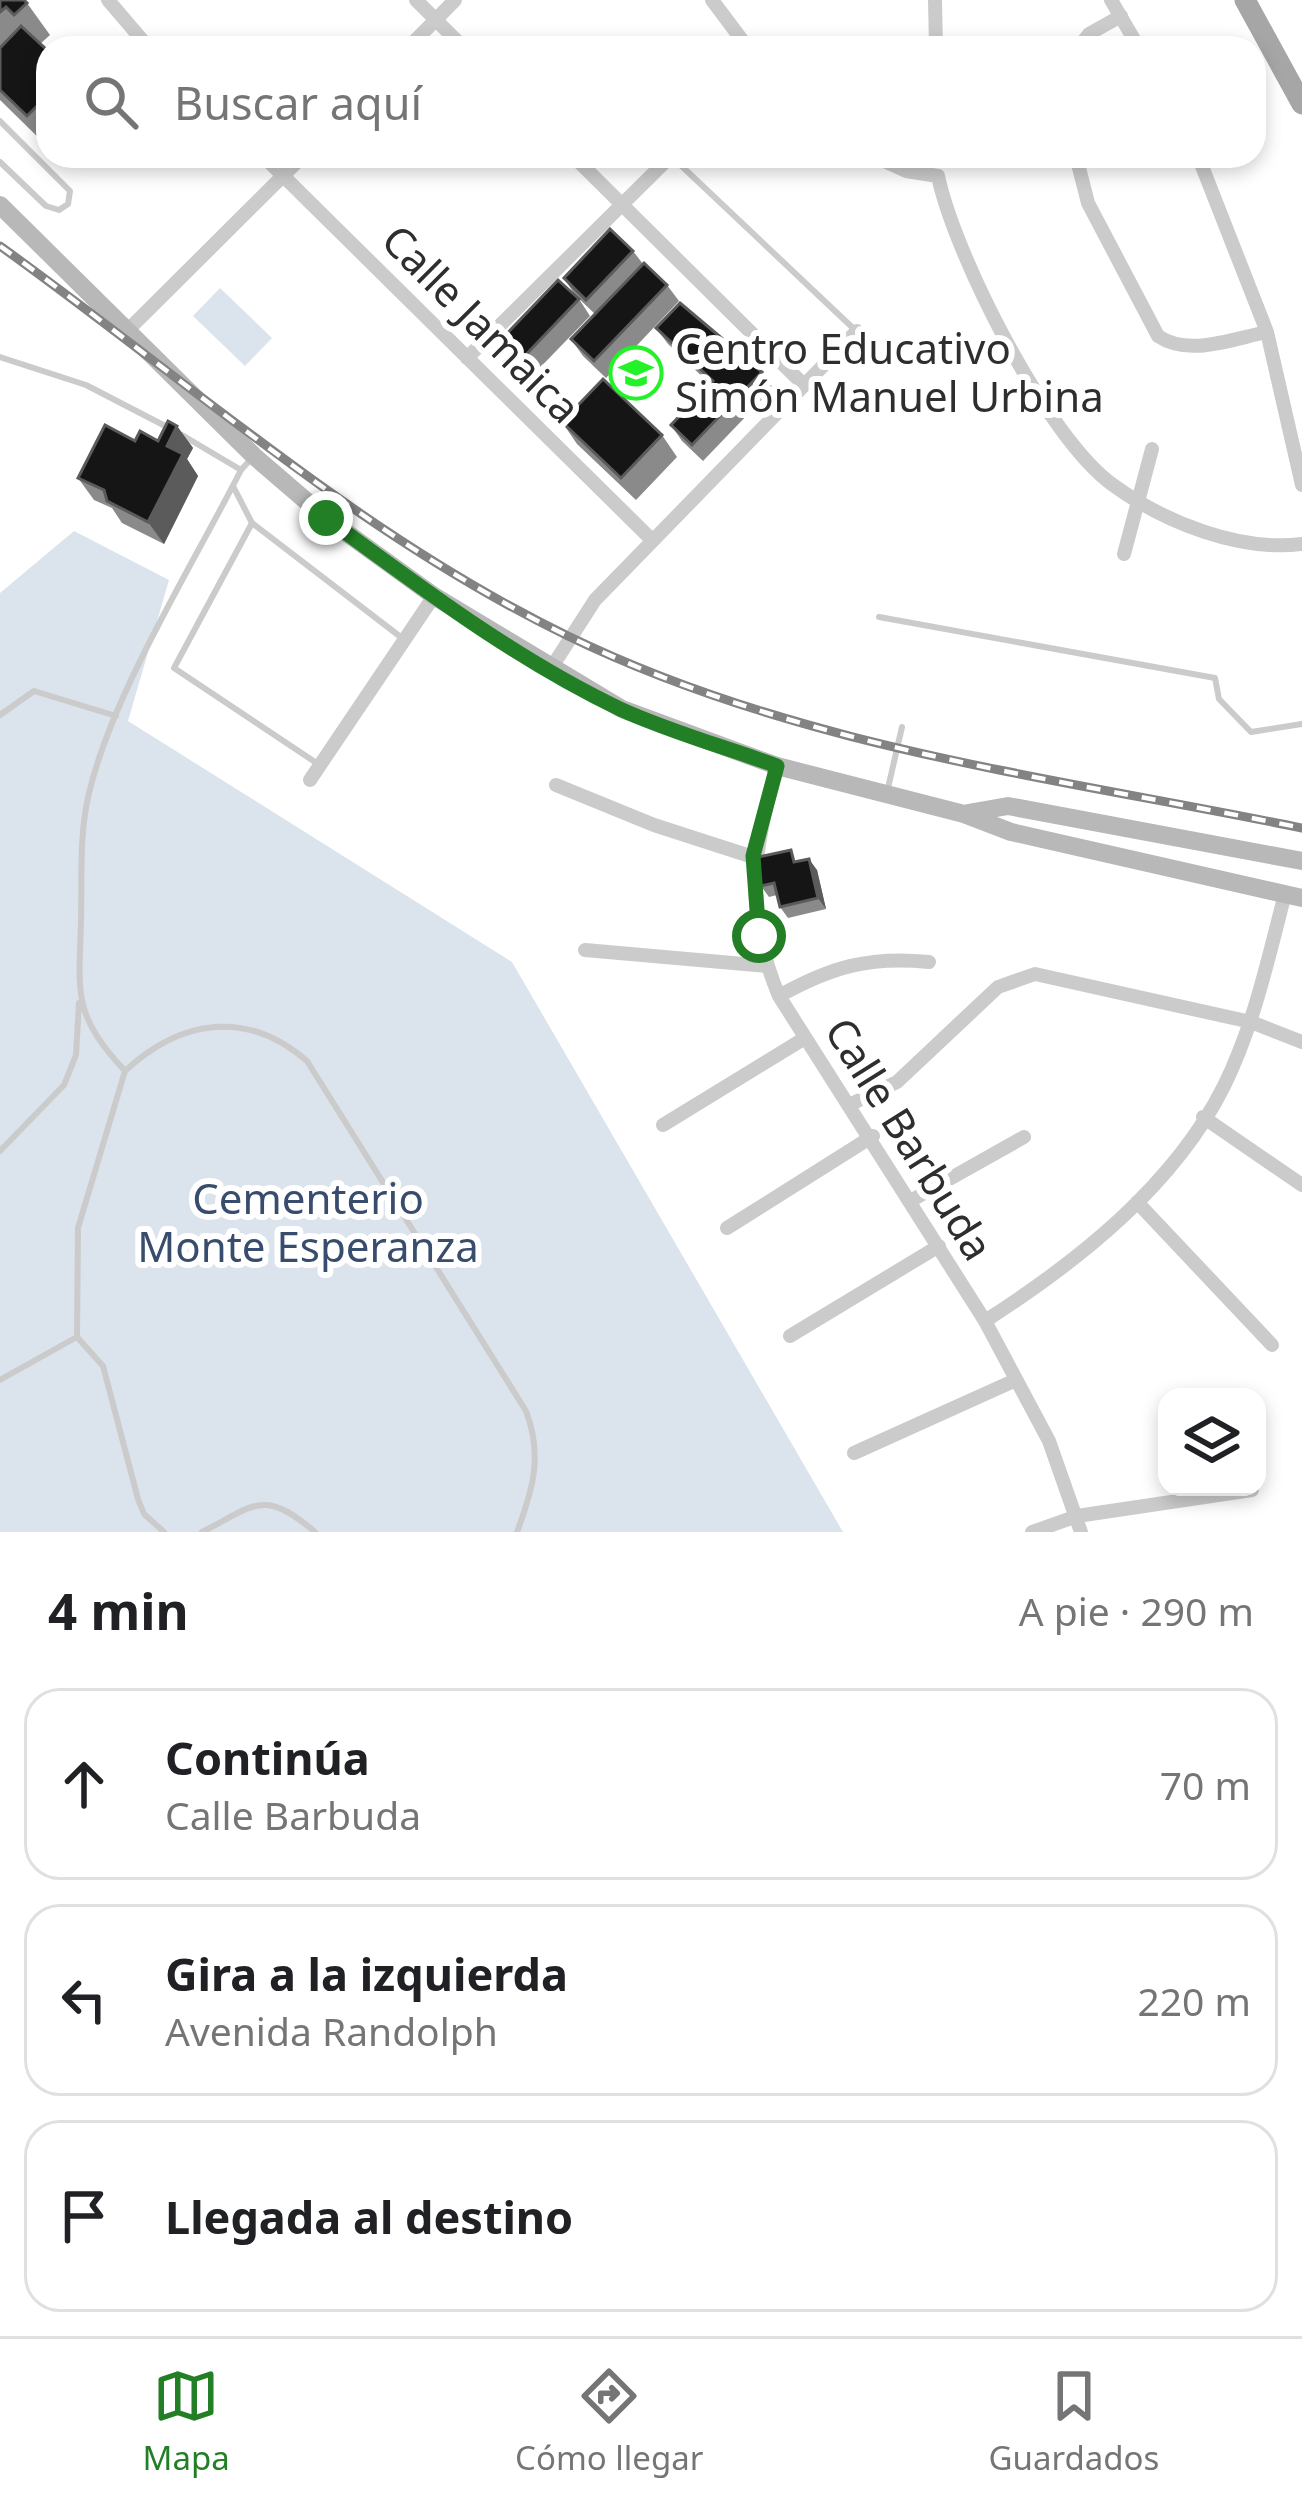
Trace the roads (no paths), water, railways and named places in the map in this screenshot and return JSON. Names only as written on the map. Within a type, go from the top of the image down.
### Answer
[{"type":"main road","points":[[1245,0],[1265,36]]},
{"type":"main road","points":[[1266,38],[1302,104]]},
{"type":"main road","points":[[0,205],[130,328],[248,463],[434,596],[622,710],[777,766],[964,814],[1011,832],[1294,896]]},
{"type":"main road","points":[[964,814],[1008,806],[1142,827],[1302,861]]},
{"type":"street","points":[[108,0],[139,36]]},
{"type":"street","points":[[416,0],[452,36]]},
{"type":"street","points":[[420,36],[455,0]]},
{"type":"street","points":[[712,0],[739,36]]},
{"type":"street","points":[[935,0],[936,36]]},
{"type":"street","points":[[1111,0],[1132,36]]},
{"type":"street","points":[[1087,36],[1121,16]]},
{"type":"street","name":"Calle Jamaica","points":[[276,168],[652,540]]},
{"type":"street","points":[[130,328],[292,168]]},
{"type":"street","points":[[585,168],[804,385]]},
{"type":"street","points":[[467,358],[659,168]]},
{"type":"street","points":[[899,168],[938,176]]},
{"type":"street","points":[[938,168],[971,269],[1030,378],[1084,457],[1111,484],[1139,500],[1245,544],[1302,544]]},
{"type":"street","points":[[1079,168],[1088,202],[1158,336],[1188,347],[1267,332]]},
{"type":"street","points":[[1203,168],[1267,332],[1302,485]]},
{"type":"street","points":[[550,670],[595,600],[857,331]]},
{"type":"street","points":[[1124,554],[1152,449]]},
{"type":"street","points":[[310,780],[434,596]]},
{"type":"street","name":"Calle Barbuda","points":[[777,766],[753,856],[754,895],[767,966],[779,996],[873,1136],[985,1321],[1048,1441],[1079,1524]]},
{"type":"street","points":[[556,785],[654,825],[753,856]]},
{"type":"street","points":[[985,1321],[1041,1285],[1137,1202],[1203,1117],[1221,1091],[1251,1022],[1294,896]]},
{"type":"street","points":[[585,950],[767,966]]},
{"type":"street","points":[[779,996],[847,963],[873,958],[929,962]]},
{"type":"street","points":[[851,1104],[896,1082],[998,987],[1034,974],[1251,1022],[1302,1042]]},
{"type":"street","points":[[663,1126],[805,1038]]},
{"type":"street","points":[[1203,1117],[1302,1185]]},
{"type":"street","points":[[727,1228],[873,1136]]},
{"type":"street","points":[[912,1201],[1024,1137]]},
{"type":"street","points":[[1137,1202],[1272,1345]]},
{"type":"street","points":[[790,1336],[939,1246]]},
{"type":"street","points":[[854,1453],[1016,1380]]},
{"type":"street","points":[[1032,1532],[1221,1496]]},
{"type":"lane","points":[[0,121],[36,157]]},
{"type":"lane","points":[[0,162],[46,206],[59,210],[68,204],[70,191],[47,168]]},
{"type":"lane","points":[[684,168],[857,331]]},
{"type":"lane","points":[[0,357],[86,385],[248,463],[116,716],[88,795],[76,1055],[64,1085],[0,1150]]},
{"type":"lane","points":[[233,486],[252,523],[405,640]]},
{"type":"lane","points":[[252,523],[174,668],[320,766]]},
{"type":"lane","points":[[879,617],[1215,678],[1219,699],[1251,731],[1302,724]]},
{"type":"lane","points":[[0,715],[34,691],[116,716]]},
{"type":"lane","points":[[886,794],[902,727]]},
{"type":"lane","points":[[79,1003],[105,1049],[124,1071]]},
{"type":"lane","points":[[164,1532],[144,1514],[103,1366],[76,1337],[78,1228],[124,1071],[167,1038],[218,1024],[265,1032],[307,1061],[526,1411],[537,1455],[536,1479],[517,1532]]},
{"type":"lane","points":[[0,1380],[76,1337]]},
{"type":"lane","points":[[202,1532],[253,1504],[291,1511],[315,1532]]},
{"type":"railway","points":[[0,246],[346,504],[418,552],[568,636],[656,674],[836,733],[1302,828]]},
{"type":"place","name":"Centro Educativo Simón Manuel Urbina","points":[[636,373]]},
{"type":"park label","name":"Cementerio Monte Esperanza","points":[[308,1223]]}]
